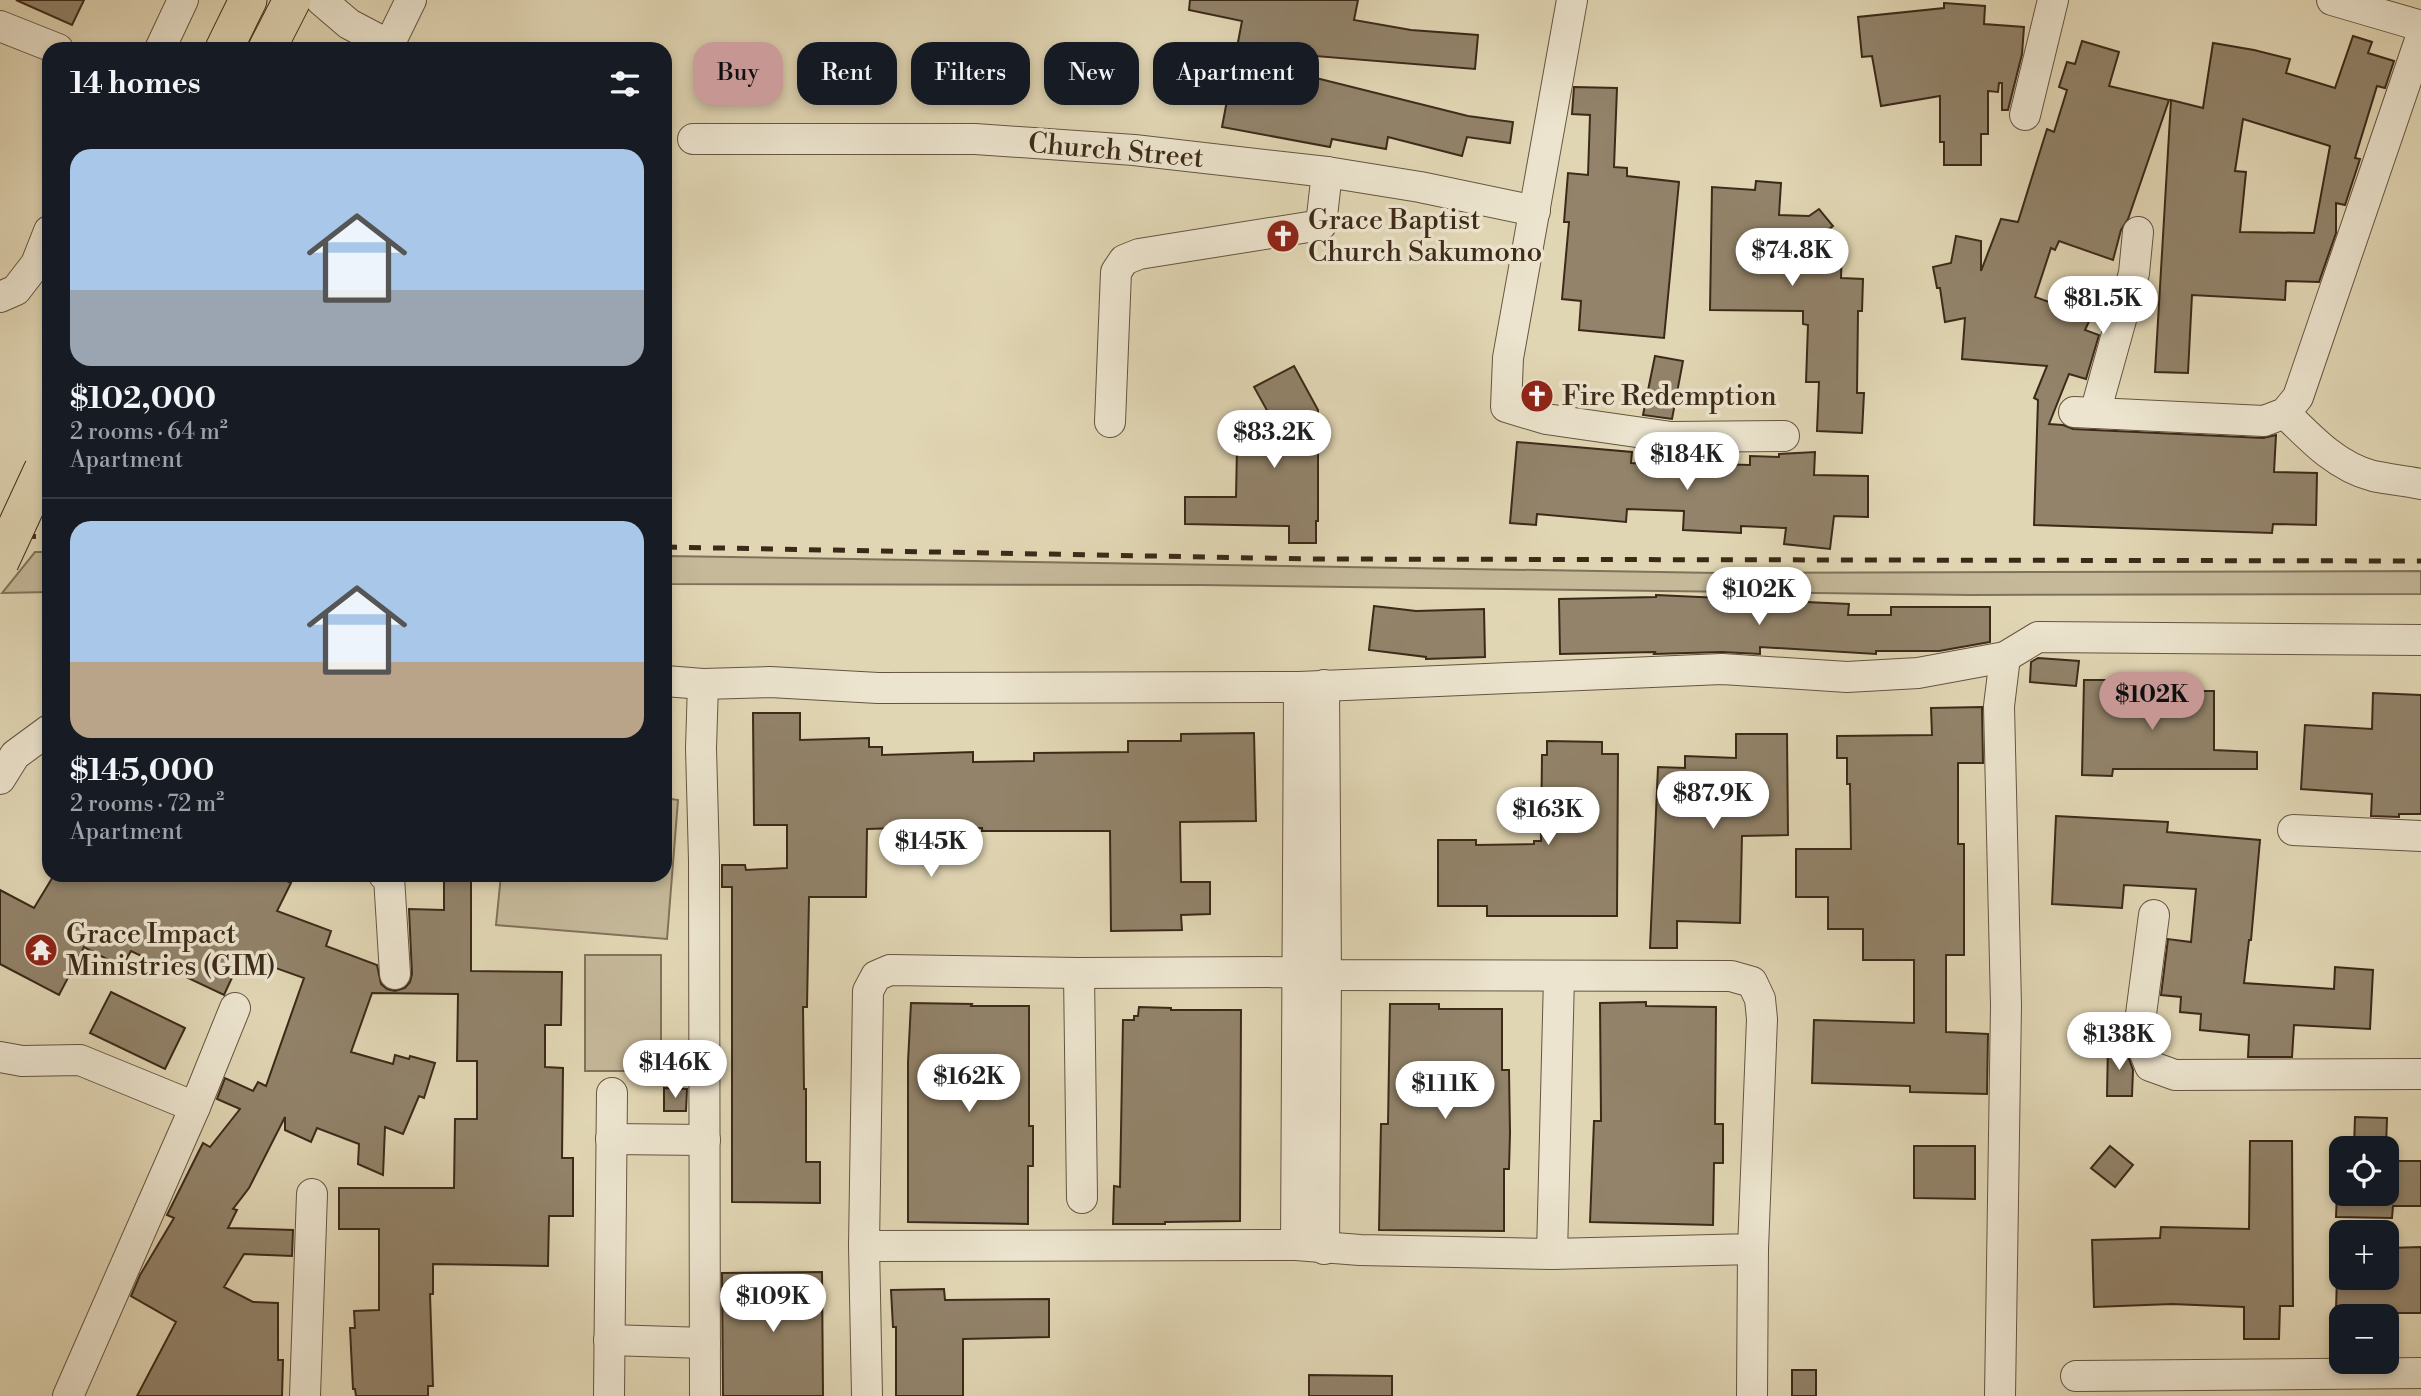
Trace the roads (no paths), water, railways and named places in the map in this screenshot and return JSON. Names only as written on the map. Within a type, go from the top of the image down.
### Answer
[{"type":"main road","points":[[227,42],[248,0]]},
{"type":"main road","points":[[271,42],[292,0]]},
{"type":"main road","points":[[0,562],[42,471]]},
{"type":"street","points":[[163,42],[183,0]]},
{"type":"street","points":[[321,0],[354,12],[386,42]]},
{"type":"street","points":[[392,42],[411,0]]},
{"type":"street","points":[[1572,0],[1508,358],[1506,407],[1546,419],[1671,437],[1784,436]]},
{"type":"street","points":[[2025,114],[2053,0]]},
{"type":"street","points":[[2332,0],[2421,26]]},
{"type":"street","points":[[0,26],[42,43]]},
{"type":"street","points":[[2138,232],[2134,273],[2085,412],[2263,421],[2285,413],[2298,397],[2421,37]]},
{"type":"street","name":"Church Street","points":[[692,139],[975,139],[1134,150],[1327,172],[1420,187],[1535,211]]},
{"type":"street","points":[[1110,422],[1116,272],[1124,260],[1139,254],[1321,225],[1327,172]]},
{"type":"street","points":[[0,297],[16,290],[37,264],[42,250]]},
{"type":"street","points":[[2285,413],[2313,441],[2341,462],[2370,475],[2421,484]]},
{"type":"street","points":[[672,682],[703,684],[770,682],[878,688],[1311,686],[1722,669],[1847,677],[1918,673],[2005,657],[2038,637],[2421,640]]},
{"type":"street","points":[[2000,1396],[2006,1005],[1998,706],[2005,657]]},
{"type":"street","points":[[703,684],[701,748],[704,860],[705,1396]]},
{"type":"street","points":[[1310,1247],[1311,686]]},
{"type":"street","points":[[0,779],[15,755],[42,735]]},
{"type":"street","points":[[2293,830],[2421,836]]},
{"type":"street","points":[[389,882],[395,974]]},
{"type":"street","points":[[2154,915],[2140,1022],[2141,1043],[2150,1066],[2175,1075],[2421,1074]]},
{"type":"street","points":[[867,1396],[864,1246],[868,991],[876,976],[890,970],[1559,977],[1731,976],[1752,982],[1760,999],[1762,1019],[1753,1248],[1752,1396]]},
{"type":"street","points":[[1079,973],[1082,1198]]},
{"type":"street","points":[[1552,1254],[1559,977]]},
{"type":"street","points":[[68,1396],[195,1107],[235,1008]]},
{"type":"street","points":[[0,1058],[22,1061],[80,1060],[195,1107]]},
{"type":"street","points":[[609,1396],[611,1093]]},
{"type":"street","points":[[611,1139],[705,1140]]},
{"type":"street","points":[[305,1396],[312,1194]]},
{"type":"street","points":[[864,1246],[1310,1247],[1552,1254],[1753,1248]]},
{"type":"street","points":[[609,1340],[705,1343]]},
{"type":"street","points":[[2076,1376],[2218,1386],[2421,1373]]},
{"type":"railway","points":[[0,535],[42,537]]},
{"type":"railway","points":[[672,547],[1313,559],[2421,561]]},
{"type":"place","name":"Grace Baptist Church Sakumono","points":[[1283,236]]},
{"type":"place","name":"Fire Redemption","points":[[1537,396]]},
{"type":"place","name":"Grace Impact Ministries (GIM)","points":[[41,950]]}]
